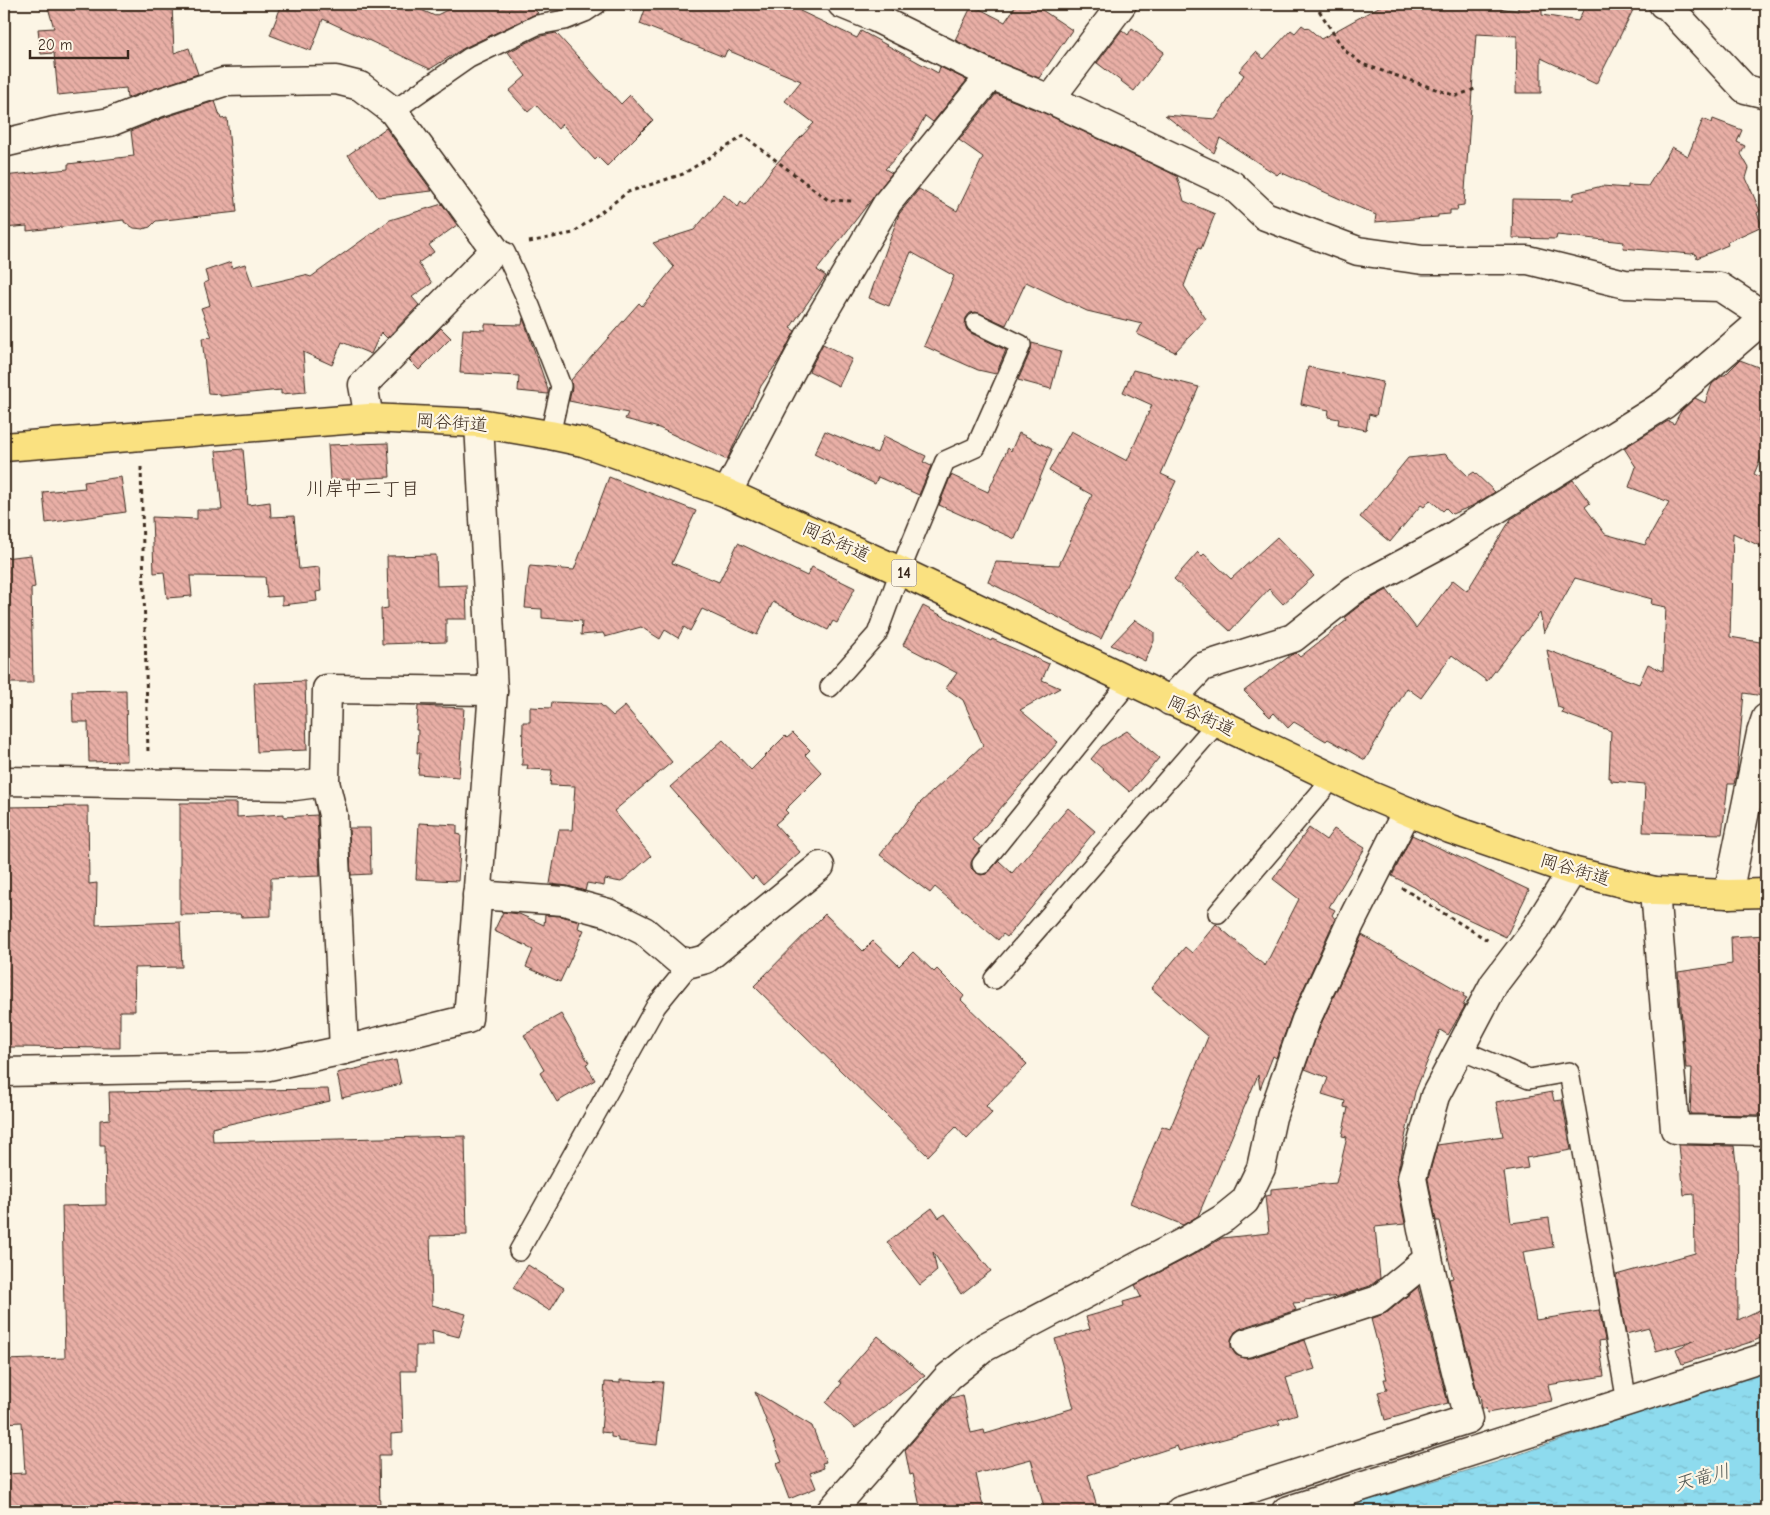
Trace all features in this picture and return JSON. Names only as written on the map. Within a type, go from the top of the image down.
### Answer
[{"type":"main road","name":"岡谷街道","points":[[4,447],[369,418],[479,422],[584,442],[726,493],[900,570],[1129,682],[1333,778],[1450,829],[1572,871],[1655,891],[1728,894],[1766,893]]},
{"type":"street","points":[[842,4],[876,18],[991,75],[1050,99],[1232,185],[1265,216],[1358,252],[1423,260],[1528,260],[1625,284],[1720,287],[1766,317],[1666,404],[1444,542],[1354,590],[1293,638],[1202,667],[1170,701]]},
{"type":"street","points":[[1050,99],[1122,4]]},
{"type":"street","points":[[1663,4],[1667,5],[1746,89],[1766,94]]},
{"type":"street","points":[[726,493],[810,337],[888,202],[991,75]]},
{"type":"street","points":[[4,143],[54,131],[110,122],[158,103],[224,82],[336,80],[360,86],[393,111],[495,250],[363,385],[369,418]]},
{"type":"street","points":[[4,1072],[264,1067],[344,1050],[468,1019],[493,691],[479,422]]},
{"type":"street","points":[[344,1050],[333,816],[325,782],[327,689],[493,691]]},
{"type":"street","points":[[1728,894],[1765,728]]},
{"type":"street","points":[[4,781],[295,786],[325,782]]},
{"type":"street","points":[[831,1511],[948,1377],[985,1347],[1186,1241],[1224,1218],[1245,1201],[1261,1168],[1272,1117],[1306,1020],[1407,811]]},
{"type":"street","points":[[477,895],[564,901],[608,913],[644,931],[678,960],[691,963],[706,959],[820,866]]},
{"type":"street","points":[[1180,1511],[1468,1419],[1428,1259],[1412,1178],[1435,1096],[1494,984],[1535,930],[1572,871]]},
{"type":"street","points":[[1655,891],[1675,1129],[1766,1131]]},
{"type":"street","points":[[1246,1343],[1378,1300],[1428,1259]]},
{"type":"street","points":[[1286,1511],[1766,1357]]},
{"type":"lane","points":[[393,111],[469,58],[537,25],[565,20],[597,4]]},
{"type":"lane","points":[[495,250],[505,252],[530,306],[561,386],[550,435]]},
{"type":"lane","points":[[830,687],[876,634],[945,461],[976,447],[1020,345],[976,323]]},
{"type":"lane","points":[[982,864],[1129,682]]},
{"type":"lane","points":[[994,978],[1217,723]]},
{"type":"lane","points":[[1218,913],[1333,778]]},
{"type":"lane","points":[[519,1251],[656,1006],[691,963]]},
{"type":"lane","points":[[1460,1050],[1529,1079],[1569,1072],[1627,1402]]},
{"type":"path","points":[[1315,4],[1344,50],[1362,64],[1456,96],[1475,90]]},
{"type":"path","points":[[495,250],[573,233],[628,192],[683,174],[744,136],[828,200],[888,202]]},
{"type":"path","points":[[140,436],[148,784]]},
{"type":"path","points":[[1376,873],[1515,956]]},
{"type":"water","name":"天竜川","points":[[1766,1369],[1766,1511],[1332,1511],[1497,1462]]},
{"type":"building","points":[[47,4],[172,4],[174,53],[189,48],[198,74],[127,98],[126,88],[58,95],[54,53],[41,54],[38,29],[54,28]]},
{"type":"building","points":[[282,4],[408,4],[435,16],[459,4],[529,4],[538,13],[464,48],[430,69],[323,19],[311,51],[270,35]]},
{"type":"building","points":[[647,4],[802,4],[800,11],[857,38],[861,31],[938,73],[940,67],[967,80],[933,122],[925,116],[912,140],[885,169],[892,173],[817,270],[826,276],[790,328],[795,331],[781,357],[761,386],[727,460],[659,428],[625,419],[628,413],[569,401],[572,388],[571,380],[639,303],[642,306],[674,267],[653,243],[694,230],[724,195],[738,207],[741,202],[745,205],[774,166],[814,123],[785,101],[801,81],[727,50],[724,57],[640,24]]},
{"type":"building","points":[[1017,4],[1033,4],[1072,30],[1039,78],[997,61],[955,40],[972,5],[1005,22]]},
{"type":"building","points":[[1384,4],[1473,4],[1518,11],[1518,4],[1542,4],[1542,15],[1578,21],[1586,4],[1636,4],[1596,84],[1541,58],[1541,93],[1516,93],[1517,36],[1476,34],[1464,205],[1457,206],[1458,210],[1450,210],[1450,214],[1438,215],[1438,217],[1375,222],[1376,215],[1280,172],[1277,175],[1220,138],[1214,153],[1165,115],[1216,119],[1244,75],[1239,71],[1256,52],[1264,59],[1291,30],[1295,33],[1302,25],[1321,39]]},
{"type":"building","points":[[1132,28],[1164,52],[1134,91],[1097,63],[1122,30],[1128,35]]},
{"type":"building","points":[[556,33],[621,104],[630,95],[653,120],[607,166],[598,157],[595,160],[562,124],[558,129],[536,105],[528,112],[509,91],[526,76],[508,52],[541,36]]},
{"type":"building","points":[[996,94],[1044,113],[1177,176],[1184,201],[1215,214],[1201,249],[1198,248],[1184,286],[1206,319],[1175,352],[1137,334],[1142,324],[1087,311],[1026,282],[1006,325],[976,312],[970,313],[966,318],[967,330],[1006,350],[996,374],[978,370],[924,346],[954,276],[911,252],[889,306],[869,298],[899,214],[919,189],[957,211],[983,157],[959,140]]},
{"type":"building","points":[[215,101],[221,119],[227,118],[237,212],[156,221],[150,227],[143,229],[134,228],[124,222],[124,220],[27,231],[27,226],[4,228],[4,176],[68,169],[68,164],[134,156],[131,131]]},
{"type":"building","points":[[1703,119],[1712,123],[1713,119],[1742,130],[1737,142],[1745,146],[1741,154],[1749,168],[1746,178],[1760,211],[1757,213],[1762,226],[1727,242],[1728,245],[1697,258],[1695,253],[1623,248],[1624,242],[1557,235],[1556,239],[1512,238],[1513,199],[1573,200],[1574,193],[1602,186],[1628,188],[1628,185],[1648,186],[1672,147],[1688,156]]},
{"type":"building","points":[[386,128],[432,191],[378,197],[348,155]]},
{"type":"building","points":[[442,204],[457,225],[429,245],[434,252],[418,263],[432,283],[412,297],[419,305],[387,338],[381,332],[371,354],[342,342],[332,365],[303,352],[306,392],[281,394],[281,390],[220,396],[220,394],[208,393],[202,338],[212,337],[201,308],[210,305],[204,283],[208,281],[205,271],[231,262],[232,268],[245,264],[253,287],[305,275],[311,277],[390,220]]},
{"type":"building","points":[[523,318],[548,394],[518,391],[519,376],[460,373],[463,329],[485,330],[485,324],[522,325]]},
{"type":"building","points":[[441,328],[451,338],[419,370],[409,360]]},
{"type":"building","points":[[1032,343],[1061,351],[1051,389],[1018,380],[1031,350]]},
{"type":"building","points":[[823,344],[852,359],[839,386],[809,371]]},
{"type":"building","points":[[1740,360],[1766,370],[1766,400],[1758,421],[1766,424],[1766,446],[1754,474],[1766,480],[1766,549],[1733,533],[1730,637],[1766,643],[1766,690],[1764,689],[1763,696],[1744,693],[1737,771],[1734,784],[1728,784],[1722,834],[1643,832],[1645,784],[1611,781],[1611,778],[1609,778],[1611,731],[1562,713],[1563,709],[1558,707],[1547,650],[1639,684],[1648,664],[1663,671],[1666,607],[1651,604],[1652,599],[1575,578],[1544,633],[1540,613],[1487,681],[1452,655],[1421,698],[1407,688],[1365,760],[1328,739],[1326,741],[1294,722],[1288,728],[1274,713],[1270,717],[1244,691],[1291,655],[1296,653],[1300,657],[1347,620],[1345,617],[1363,603],[1387,590],[1416,628],[1453,580],[1467,591],[1511,519],[1573,480],[1590,503],[1585,507],[1605,534],[1645,545],[1669,502],[1629,487],[1636,467],[1624,448],[1668,421],[1674,424],[1681,411],[1695,398],[1705,403],[1712,384],[1725,375]]},
{"type":"building","points":[[1308,367],[1383,382],[1376,416],[1369,414],[1366,430],[1338,424],[1339,419],[1328,417],[1329,410],[1301,404]]},
{"type":"building","points":[[1133,370],[1199,387],[1161,474],[1176,481],[1101,639],[988,582],[996,562],[1059,565],[1092,495],[1049,471],[1071,431],[1127,461],[1152,405],[1123,392]]},
{"type":"building","points":[[825,431],[877,453],[884,436],[926,456],[923,462],[931,466],[919,495],[878,477],[875,484],[814,454]]},
{"type":"building","points":[[1019,433],[1052,449],[1015,539],[939,505],[951,475],[988,492],[1008,448],[1011,451]]},
{"type":"building","points":[[388,443],[390,477],[330,480],[328,445]]},
{"type":"building","points":[[243,449],[248,505],[270,502],[271,517],[294,516],[299,569],[319,567],[321,591],[316,592],[317,601],[282,605],[282,596],[267,597],[265,577],[190,576],[192,596],[167,598],[164,572],[154,573],[152,517],[197,519],[197,510],[222,510],[216,451]]},
{"type":"building","points":[[1445,454],[1468,476],[1474,472],[1495,492],[1472,506],[1452,514],[1446,508],[1443,511],[1430,500],[1424,507],[1421,505],[1390,542],[1360,517],[1408,458]]},
{"type":"building","points":[[121,477],[126,512],[46,523],[43,492],[85,488],[84,482]]},
{"type":"building","points":[[609,477],[696,511],[672,563],[719,582],[738,543],[807,576],[812,567],[855,588],[837,623],[833,621],[828,630],[773,602],[757,635],[702,609],[690,631],[684,627],[678,638],[665,630],[660,639],[641,627],[605,637],[603,633],[581,635],[582,621],[542,618],[542,609],[525,608],[530,566],[574,570]]},
{"type":"building","points":[[1277,537],[1314,576],[1283,604],[1269,589],[1230,631],[1174,579],[1198,552],[1202,556],[1204,554],[1231,579]]},
{"type":"building","points":[[31,555],[35,587],[31,588],[33,683],[4,683],[4,558]]},
{"type":"building","points":[[436,555],[437,586],[466,585],[467,619],[446,619],[446,642],[382,644],[381,609],[388,608],[387,556]]},
{"type":"building","points":[[923,606],[991,641],[992,639],[1049,664],[1042,680],[1060,688],[1020,710],[1058,742],[973,840],[981,847],[971,862],[971,868],[981,875],[986,874],[999,861],[1012,873],[1068,808],[1095,831],[1007,937],[1003,934],[998,940],[935,887],[930,893],[880,855],[920,803],[983,745],[963,700],[946,688],[957,673],[903,645]]},
{"type":"building","points":[[1135,620],[1154,632],[1154,641],[1145,661],[1111,645]]},
{"type":"building","points":[[305,681],[307,750],[257,752],[254,683]]},
{"type":"building","points":[[126,690],[127,761],[89,762],[88,722],[73,722],[72,691]]},
{"type":"building","points":[[552,702],[600,704],[613,716],[625,706],[672,762],[614,811],[651,856],[621,882],[605,879],[604,886],[587,883],[585,891],[568,886],[550,884],[559,830],[572,830],[575,786],[550,785],[552,770],[527,769],[528,765],[522,765],[523,722],[530,722],[530,707],[551,708]]},
{"type":"building","points":[[418,706],[464,708],[459,777],[418,774],[420,753],[417,753],[418,730],[416,730]]},
{"type":"building","points":[[1127,731],[1159,758],[1130,792],[1091,759],[1102,746]]},
{"type":"building","points":[[793,733],[810,750],[805,755],[822,773],[785,810],[788,813],[775,824],[800,852],[763,885],[755,876],[752,879],[670,787],[723,740],[751,770],[785,736],[787,738]]},
{"type":"building","points":[[180,803],[237,803],[237,817],[284,814],[284,817],[317,815],[320,876],[271,878],[271,916],[241,917],[240,914],[180,915]]},
{"type":"building","points":[[88,806],[89,884],[97,883],[96,925],[180,922],[182,967],[134,968],[135,1011],[120,1011],[120,1048],[4,1047],[4,807]]},
{"type":"building","points":[[419,823],[457,825],[457,834],[461,835],[458,881],[416,879]]},
{"type":"building","points":[[349,828],[370,828],[371,874],[351,875]]},
{"type":"building","points":[[1309,828],[1326,840],[1334,829],[1365,848],[1329,907],[1335,910],[1332,915],[1335,919],[1292,1014],[1276,1058],[1273,1056],[1260,1089],[1258,1075],[1198,1216],[1183,1225],[1130,1203],[1162,1126],[1170,1129],[1208,1037],[1151,988],[1185,947],[1192,953],[1216,924],[1265,966],[1299,899],[1273,879]]},
{"type":"building","points":[[1412,835],[1529,890],[1506,937],[1449,910],[1414,887],[1392,876]]},
{"type":"building","points":[[503,912],[519,914],[544,925],[545,915],[561,916],[580,921],[578,928],[584,930],[560,982],[526,967],[533,950],[494,931]]},
{"type":"building","points":[[825,914],[863,951],[873,941],[899,966],[913,952],[934,972],[937,969],[964,996],[961,1000],[1027,1064],[986,1106],[992,1113],[967,1139],[956,1127],[928,1156],[754,986]]},
{"type":"building","points":[[1362,935],[1464,994],[1463,996],[1467,998],[1463,1005],[1465,1006],[1448,1035],[1440,1030],[1415,1092],[1397,1174],[1405,1224],[1375,1227],[1380,1278],[1370,1286],[1339,1296],[1293,1303],[1296,1310],[1241,1328],[1235,1332],[1231,1339],[1231,1348],[1236,1355],[1243,1358],[1251,1358],[1305,1340],[1315,1369],[1286,1378],[1297,1414],[1278,1420],[1280,1424],[1179,1451],[1177,1446],[1088,1475],[1098,1511],[1045,1511],[1031,1459],[976,1474],[984,1511],[921,1511],[913,1474],[910,1475],[905,1450],[951,1398],[963,1395],[971,1433],[984,1430],[985,1434],[1074,1408],[1055,1339],[1090,1329],[1086,1317],[1124,1306],[1123,1302],[1141,1297],[1135,1285],[1222,1238],[1269,1233],[1265,1196],[1271,1195],[1271,1189],[1336,1183],[1347,1137],[1342,1136],[1348,1108],[1344,1107],[1345,1101],[1322,1094],[1328,1078],[1305,1069],[1320,1026]]},
{"type":"building","points":[[1766,935],[1766,1115],[1690,1114],[1692,1068],[1686,1068],[1678,972],[1732,964],[1731,937]]},
{"type":"building","points":[[561,1014],[589,1063],[586,1064],[595,1080],[557,1102],[540,1073],[544,1070],[524,1035]]},
{"type":"building","points":[[396,1060],[401,1084],[342,1098],[337,1073]]},
{"type":"building","points":[[328,1089],[330,1101],[212,1128],[213,1142],[465,1136],[467,1235],[430,1236],[432,1305],[466,1314],[459,1337],[432,1330],[433,1346],[416,1346],[416,1371],[401,1371],[403,1433],[391,1434],[391,1455],[379,1455],[380,1511],[4,1511],[4,1474],[25,1473],[22,1422],[4,1423],[4,1360],[65,1358],[62,1206],[106,1205],[105,1145],[100,1145],[100,1120],[110,1119],[109,1092]]},
{"type":"building","points":[[1552,1092],[1554,1101],[1562,1100],[1571,1150],[1526,1158],[1528,1168],[1504,1172],[1511,1223],[1549,1218],[1553,1247],[1523,1252],[1536,1320],[1599,1310],[1605,1340],[1599,1341],[1604,1376],[1548,1385],[1552,1401],[1487,1413],[1486,1408],[1482,1409],[1480,1395],[1478,1395],[1449,1279],[1453,1278],[1440,1221],[1436,1221],[1428,1179],[1437,1145],[1503,1136],[1496,1102]]},
{"type":"building","points":[[1679,1145],[1734,1146],[1737,1171],[1738,1320],[1766,1307],[1766,1336],[1682,1364],[1676,1349],[1696,1340],[1656,1351],[1649,1328],[1626,1334],[1616,1275],[1695,1253],[1694,1194],[1684,1195]]},
{"type":"building","points":[[932,1208],[939,1218],[945,1214],[991,1271],[961,1294],[933,1252],[937,1271],[920,1285],[887,1242]]},
{"type":"building","points":[[528,1265],[564,1288],[550,1311],[513,1288]]},
{"type":"building","points":[[1418,1287],[1448,1403],[1385,1420],[1378,1392],[1387,1390],[1384,1379],[1387,1379],[1371,1319],[1388,1312]]},
{"type":"building","points":[[878,1336],[925,1376],[855,1428],[826,1403],[842,1383],[839,1381]]},
{"type":"building","points":[[620,1380],[663,1382],[657,1445],[618,1441],[618,1438],[611,1437],[611,1433],[601,1432],[605,1382],[620,1383]]},
{"type":"building","points":[[755,1392],[812,1426],[826,1462],[822,1463],[824,1468],[810,1473],[816,1488],[789,1499],[776,1464],[782,1462]]},
{"type":"district","name":"川岸中二丁目","points":[[363,489]]}]
